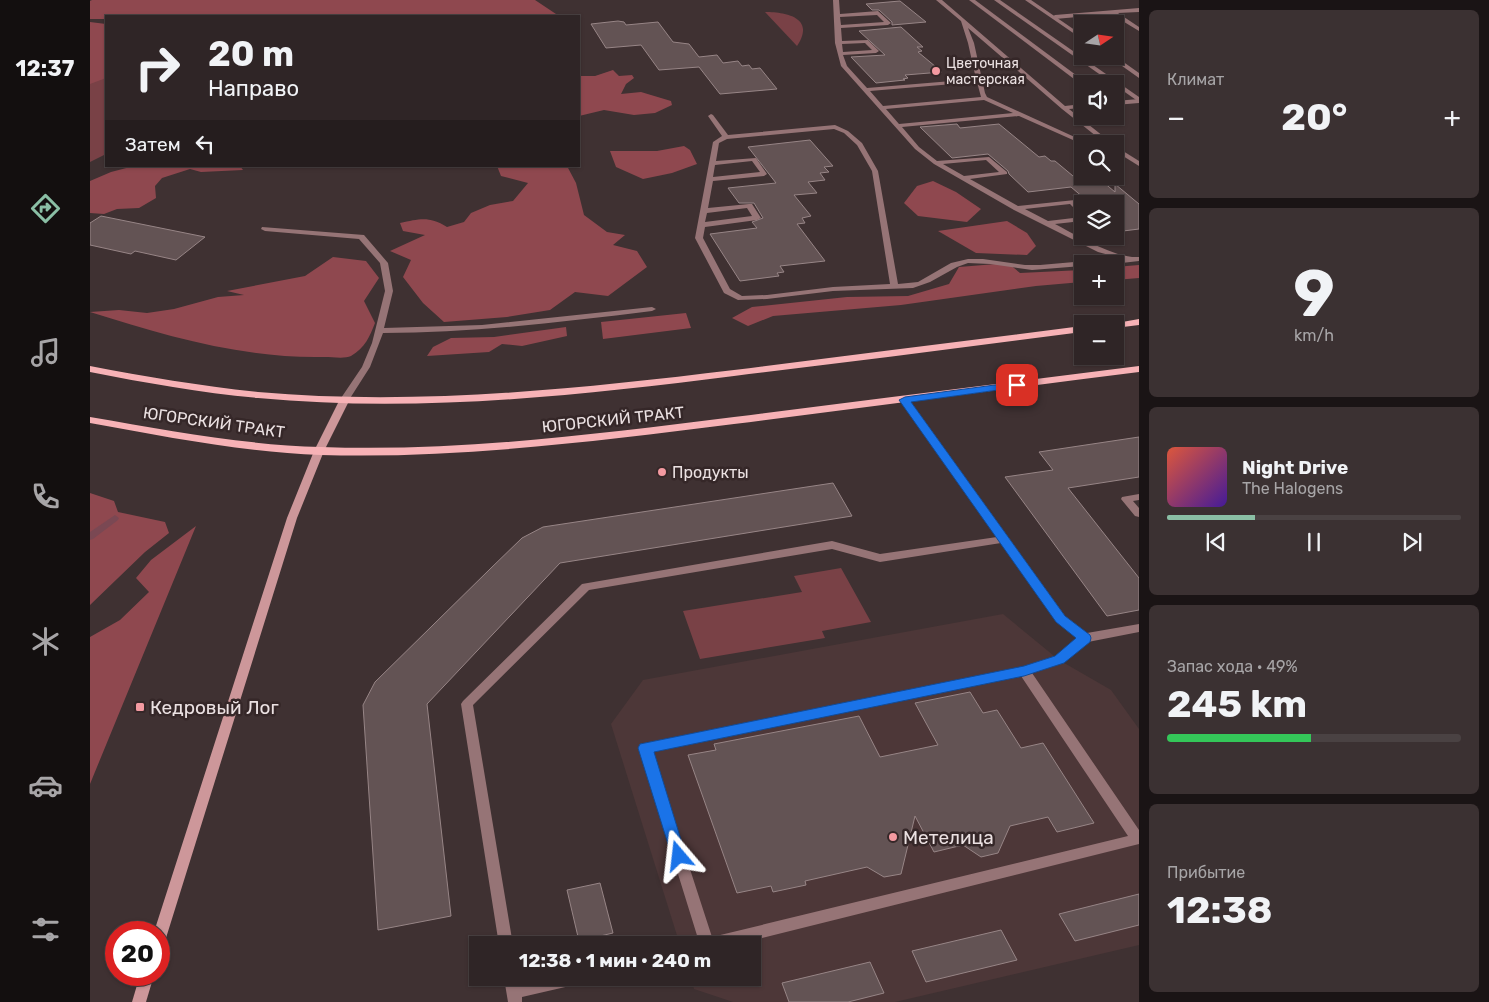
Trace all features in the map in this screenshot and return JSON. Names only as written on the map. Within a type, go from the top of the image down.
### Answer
[{"type":"main road","points":[[1124,324],[1139,322]]},
{"type":"main road","name":"ЮГОРСКИЙ ТРАКТ","points":[[90,369],[170,384],[248,394],[344,401],[465,398],[619,387],[1074,331]]},
{"type":"main road","name":"ЮГОРСКИЙ ТРАКТ","points":[[90,420],[223,442],[319,451],[453,448],[542,443],[905,400],[1139,369]]},
{"type":"main road","points":[[164,921],[292,518],[319,451],[344,401]]},
{"type":"main road","points":[[139,1002],[144,986]]},
{"type":"street","points":[[836,0],[838,43],[844,66],[917,148],[936,163],[1017,208],[1101,250],[1135,259]]},
{"type":"street","points":[[940,0],[962,18],[988,44],[1098,135]]},
{"type":"street","points":[[972,0],[1074,76]]},
{"type":"street","points":[[997,0],[1139,100]]},
{"type":"street","points":[[1028,0],[1074,30]]},
{"type":"street","points":[[1055,17],[1139,10]]},
{"type":"street","points":[[1112,12],[1139,29]]},
{"type":"street","points":[[837,16],[878,13],[888,23],[838,27]]},
{"type":"street","points":[[962,18],[971,43],[985,98]]},
{"type":"street","points":[[838,43],[866,41],[876,51],[840,54]]},
{"type":"street","points":[[971,43],[988,44]]},
{"type":"street","points":[[1124,65],[1139,76]]},
{"type":"street","points":[[864,90],[979,80]]},
{"type":"street","points":[[880,108],[985,98],[1074,138]]},
{"type":"street","points":[[1124,102],[1139,100]]},
{"type":"street","points":[[1064,108],[1074,107]]},
{"type":"street","points":[[897,126],[1020,114]]},
{"type":"street","points":[[711,116],[726,137]]},
{"type":"street","points":[[894,286],[875,171],[860,144],[846,132],[835,127],[726,137],[716,142],[699,238],[727,291],[741,298],[767,297],[833,289],[913,286],[923,284],[953,266],[967,261],[995,261],[1044,268],[1074,265]]},
{"type":"street","points":[[1124,156],[1139,165]]},
{"type":"street","points":[[936,163],[987,158],[1004,173],[962,178]]},
{"type":"street","points":[[709,179],[764,174],[754,159],[712,163]]},
{"type":"street","points":[[1017,208],[1072,202],[1074,204]]},
{"type":"street","points":[[701,225],[757,218],[749,206],[704,211]]},
{"type":"street","points":[[1047,223],[1074,220]]},
{"type":"street","points":[[265,228],[361,237],[384,263],[389,291],[380,331],[366,367],[344,401]]},
{"type":"street","points":[[380,331],[425,332],[489,327],[652,309]]},
{"type":"street","points":[[905,400],[1061,619],[1085,638]]},
{"type":"street","points":[[1139,496],[1126,498],[1139,514]]},
{"type":"street","points":[[505,936],[467,704],[586,587],[832,545],[880,558],[1004,539]]},
{"type":"street","points":[[1024,671],[1138,839],[706,945],[645,748],[1024,671],[1059,660],[1085,638],[1139,628]]},
{"type":"street","points":[[513,991],[536,986]]},
{"type":"shaded area","points":[[535,0],[558,15],[105,15],[105,19],[90,19],[90,1]]},
{"type":"shaded area","points":[[765,12],[790,16],[801,23],[803,29],[802,37],[797,46]]},
{"type":"shaded area","points":[[90,22],[105,24],[105,78],[90,84]]},
{"type":"shaded area","points":[[90,62],[105,68],[105,154],[90,162]]},
{"type":"shaded area","points":[[613,70],[619,76],[632,75],[634,78],[626,84],[621,94],[641,92],[671,101],[672,105],[655,113],[634,115],[604,110],[580,116],[580,76],[595,76]]},
{"type":"shaded area","points":[[684,146],[690,150],[697,164],[672,173],[643,179],[616,167],[610,151],[657,151]]},
{"type":"shaded area","points":[[130,167],[241,167],[243,170],[201,172],[190,169],[162,178],[155,186],[156,198],[139,208],[117,209],[104,214],[90,213],[90,181],[111,172]]},
{"type":"shaded area","points":[[497,167],[568,167],[576,183],[584,215],[607,232],[625,235],[613,245],[637,251],[647,267],[608,296],[575,292],[550,310],[507,317],[444,322],[423,303],[403,277],[411,260],[390,251],[425,235],[403,231],[400,223],[424,219],[435,221],[447,227],[464,222],[471,213],[490,205],[513,201],[528,183],[501,176]]},
{"type":"shaded area","points":[[933,181],[956,192],[981,209],[967,222],[918,216],[904,203],[917,186]]},
{"type":"shaded area","points":[[1007,221],[1027,233],[1036,246],[1027,255],[976,253],[938,231]]},
{"type":"shaded area","points":[[333,257],[366,261],[379,278],[364,301],[375,323],[363,345],[356,353],[348,357],[295,357],[236,350],[177,337],[90,312],[119,310],[147,313],[174,309],[218,297],[244,295],[227,291],[305,276]]},
{"type":"shaded area","points":[[1008,263],[1020,273],[1074,270],[1074,283],[1036,286],[901,305],[773,316],[748,326],[732,318],[752,307],[847,297],[908,296],[949,284],[959,267]]},
{"type":"shaded area","points":[[1139,265],[1139,278],[1124,279],[1124,266]]},
{"type":"shaded area","points":[[686,313],[691,328],[603,339],[601,322]]},
{"type":"shaded area","points":[[566,327],[567,336],[522,346],[502,344],[489,352],[427,356],[433,347],[451,338],[494,337]]},
{"type":"shaded area","points":[[90,493],[114,501],[118,512],[165,522],[169,533],[145,552],[90,605]]},
{"type":"shaded area","points":[[196,526],[90,784],[90,637],[120,620],[149,592],[136,578],[151,560]]},
{"type":"shaded area","points":[[841,568],[871,622],[822,631],[825,638],[700,659],[683,611],[802,592],[794,576]]},
{"type":"shaded area","name":"Метелица","points":[[1003,614],[1059,660],[1111,690],[1139,729],[1139,945],[895,1002],[733,1002],[694,989],[693,986],[761,986],[761,936],[677,936],[611,724],[643,680]]},
{"type":"building","points":[[900,1],[926,22],[892,25],[892,22],[879,10],[872,10],[866,4]]},
{"type":"building","points":[[624,22],[626,25],[658,22],[673,42],[689,44],[699,57],[717,55],[723,63],[738,61],[742,66],[749,65],[752,69],[760,68],[777,89],[720,94],[699,67],[659,70],[641,45],[606,48],[591,24]]},
{"type":"building","points":[[901,27],[923,47],[917,47],[922,51],[918,52],[942,72],[905,75],[908,78],[903,79],[905,80],[876,83],[851,57],[885,55],[859,31]]},
{"type":"building","points":[[957,124],[960,128],[999,124],[1039,157],[1045,156],[1051,161],[1055,161],[1074,176],[1074,185],[1107,185],[1115,192],[1116,185],[1139,204],[1139,229],[1124,231],[1124,195],[1080,195],[1071,187],[1028,192],[988,154],[952,158],[920,127]]},
{"type":"building","points":[[810,140],[833,166],[824,167],[829,172],[820,173],[825,180],[808,182],[817,193],[794,195],[811,216],[802,218],[805,223],[797,224],[825,261],[780,266],[784,272],[777,273],[779,276],[740,281],[710,234],[757,228],[752,222],[763,218],[754,203],[739,203],[728,188],[776,183],[748,147]]},
{"type":"building","points":[[101,216],[205,237],[176,260],[135,251],[131,254],[90,245],[90,223]]},
{"type":"building","points":[[1139,437],[1139,477],[1068,488],[1139,578],[1139,610],[1107,616],[1005,477],[1053,470],[1039,452]]},
{"type":"building","points":[[833,483],[852,516],[560,563],[427,704],[451,916],[378,930],[363,705],[375,682],[490,569],[522,538],[543,527]]},
{"type":"building","points":[[970,692],[983,713],[997,710],[1021,748],[1043,743],[1094,823],[1057,832],[1048,817],[1010,826],[998,853],[981,857],[963,845],[934,852],[915,816],[901,874],[884,877],[867,867],[805,881],[806,885],[773,892],[771,886],[737,893],[688,755],[716,750],[714,744],[859,716],[880,757],[938,745],[915,703]]},
{"type":"building","points":[[600,883],[613,933],[600,936],[578,936],[567,890]]},
{"type":"building","points":[[1139,894],[1139,925],[1075,941],[1059,914]]},
{"type":"building","points":[[1001,930],[1017,960],[926,982],[912,951]]},
{"type":"building","points":[[870,962],[884,993],[848,1002],[789,1002],[782,983]]},
{"type":"waterway","points":[[90,537],[115,518]]},
{"type":"place","name":"Цветочная мастерская","points":[[936,71]]},
{"type":"place","name":"Продукты","points":[[662,472]]},
{"type":"place","name":"Кедровый Лог","points":[[140,707]]},
{"type":"place","name":"Метелица","points":[[893,837]]},
{"type":"route","points":[[679,856],[645,748],[1024,671],[1059,660],[1085,638],[1061,619],[905,400],[1017,385]]}]
